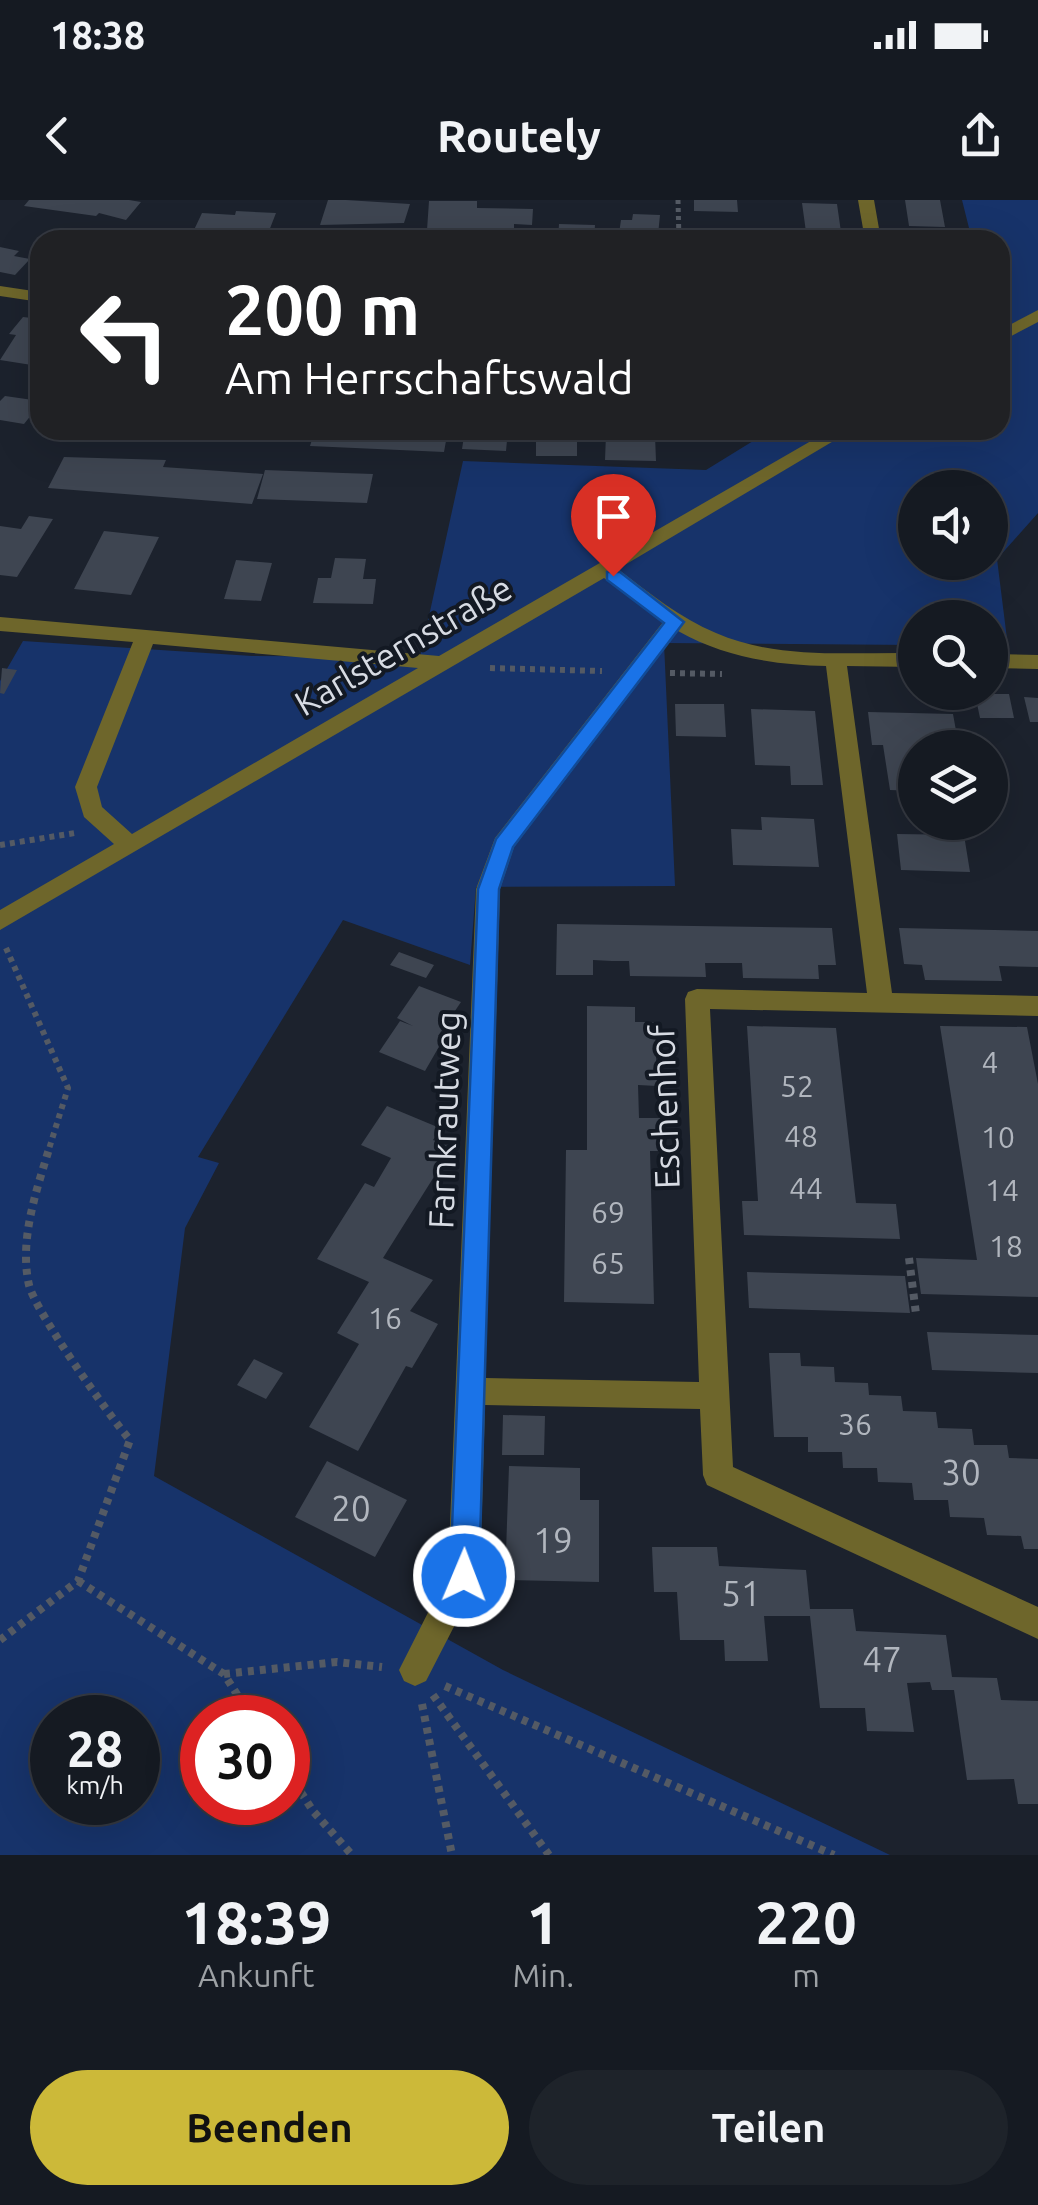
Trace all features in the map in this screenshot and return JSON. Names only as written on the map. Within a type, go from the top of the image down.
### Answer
[{"type":"street","points":[[866,200],[871,230]]},
{"type":"street","points":[[0,291],[30,296]]},
{"type":"street","points":[[1010,332],[1038,315]]},
{"type":"street","name":"Karlsternstraße","points":[[0,921],[826,440]]},
{"type":"street","points":[[604,570],[675,622],[712,640],[766,654],[898,660]]},
{"type":"street","name":"Farnkrautweg","points":[[415,1670],[464,1576],[488,889],[503,844],[675,622]]},
{"type":"street","points":[[0,624],[441,662]]},
{"type":"street","points":[[130,845],[92,812],[87,778],[145,638]]},
{"type":"street","points":[[835,658],[882,1002]]},
{"type":"street","points":[[1008,661],[1038,662]]},
{"type":"street","name":"Eschenhof","points":[[1038,1006],[697,999],[718,1475],[1038,1622]]},
{"type":"street","points":[[469,1391],[713,1396]]},
{"type":"path","points":[[678,200],[679,230]]},
{"type":"path","points":[[0,845],[111,828]]},
{"type":"path","points":[[0,1640],[78,1581],[130,1440],[107,1414],[29,1286],[29,1214],[68,1088],[5,947]]},
{"type":"path","points":[[909,1258],[916,1314]]},
{"type":"path","points":[[78,1581],[224,1674],[237,1695]]},
{"type":"path","points":[[224,1674],[337,1662],[415,1670],[487,1708],[834,1855]]},
{"type":"path","points":[[415,1670],[452,1855]]},
{"type":"path","points":[[415,1670],[549,1855]]},
{"type":"path","points":[[310,1808],[352,1855]]},
{"type":"shaded area","points":[[962,200],[1038,200],[1038,513],[1008,547],[1008,470],[898,470],[898,580],[1000,580],[1002,600],[898,600],[898,645],[664,643],[675,886],[476,887],[470,965],[343,920],[198,1157],[219,1163],[185,1228],[154,1476],[503,1670],[890,1855],[0,1855],[0,681],[23,641],[252,656],[420,657],[463,461],[706,470],[755,440],[1010,440],[1010,230],[970,230]]},
{"type":"building","points":[[29,200],[141,202],[126,220],[99,213],[96,216],[24,206]]},
{"type":"building","points":[[328,200],[410,204],[404,223],[320,225]]},
{"type":"building","points":[[694,200],[737,200],[738,212],[694,211]]},
{"type":"building","points":[[905,200],[940,200],[945,227],[909,226]]},
{"type":"building","points":[[429,201],[477,201],[477,208],[533,209],[532,225],[514,224],[514,230],[427,230]]},
{"type":"building","points":[[802,203],[837,204],[841,230],[806,230]]},
{"type":"building","points":[[236,211],[276,213],[269,230],[194,230],[202,213],[235,215]]},
{"type":"building","points":[[633,214],[660,215],[658,230],[620,230],[621,220],[632,220]]},
{"type":"building","points":[[559,224],[595,225],[595,230],[559,230]]},
{"type":"building","points":[[0,247],[19,251],[14,256],[30,259],[15,275],[0,272]]},
{"type":"building","points":[[23,317],[30,318],[30,365],[0,360],[16,335],[9,334]]},
{"type":"building","points":[[5,396],[30,400],[30,416],[24,424],[0,420],[0,401]]},
{"type":"building","points":[[312,440],[446,440],[444,452],[310,446]]},
{"type":"building","points":[[463,440],[507,440],[506,451],[462,449]]},
{"type":"building","points":[[536,440],[577,440],[577,456],[536,456]]},
{"type":"building","points":[[606,440],[655,440],[656,461],[605,460]]},
{"type":"building","points":[[64,457],[166,460],[163,467],[263,474],[252,504],[48,488]]},
{"type":"building","points":[[265,470],[373,474],[367,503],[257,499]]},
{"type":"building","points":[[29,516],[53,519],[17,577],[0,575],[0,526],[21,529]]},
{"type":"building","points":[[104,531],[159,537],[131,595],[74,589]]},
{"type":"building","points":[[335,558],[366,559],[363,579],[376,579],[373,604],[313,603],[318,578],[331,578]]},
{"type":"building","points":[[236,560],[272,563],[261,601],[224,599]]},
{"type":"building","points":[[2,668],[17,670],[4,694],[0,693]]},
{"type":"building","points":[[1009,694],[1014,718],[980,718],[978,710],[1008,710]]},
{"type":"building","points":[[1024,697],[1038,698],[1038,722],[1030,722]]},
{"type":"building","points":[[675,704],[724,704],[726,737],[676,736]]},
{"type":"building","points":[[751,709],[815,711],[823,785],[791,785],[790,766],[755,765]]},
{"type":"building","points":[[868,712],[953,714],[956,730],[898,730],[898,790],[890,790],[883,745],[872,745]]},
{"type":"building","points":[[761,817],[814,819],[819,867],[733,865],[731,829],[762,830]]},
{"type":"building","points":[[897,834],[898,840],[965,840],[970,872],[901,870]]},
{"type":"building","points":[[557,924],[832,928],[836,965],[818,965],[819,979],[743,978],[742,963],[705,963],[706,977],[630,976],[629,961],[593,960],[593,975],[556,975]]},
{"type":"building","points":[[899,928],[1038,931],[1038,967],[999,966],[1002,981],[925,980],[922,965],[904,964]]},
{"type":"building","points":[[399,952],[434,965],[426,978],[390,965]]},
{"type":"building","points":[[419,986],[461,1002],[438,1036],[444,1038],[425,1071],[379,1052],[400,1021],[413,1026],[397,1018]]},
{"type":"building","points":[[587,1006],[635,1007],[635,1022],[655,1022],[657,1086],[638,1085],[639,1118],[660,1118],[661,1151],[650,1151],[654,1304],[564,1302],[566,1150],[587,1150]]},
{"type":"building","points":[[747,1026],[836,1028],[856,1203],[896,1204],[900,1239],[744,1235],[742,1201],[758,1201]]},
{"type":"building","points":[[940,1026],[1027,1027],[1038,1084],[1038,1297],[921,1294],[916,1258],[977,1260]]},
{"type":"building","points":[[387,1106],[440,1129],[433,1140],[452,1148],[383,1258],[433,1280],[410,1311],[438,1324],[412,1368],[406,1366],[358,1451],[309,1427],[359,1344],[337,1333],[369,1282],[317,1259],[365,1183],[374,1187],[391,1158],[361,1145]]},
{"type":"building","points":[[747,1272],[905,1276],[910,1313],[749,1308]]},
{"type":"building","points":[[927,1332],[1038,1335],[1038,1373],[932,1370]]},
{"type":"building","points":[[769,1353],[800,1353],[801,1366],[834,1367],[835,1382],[868,1383],[869,1395],[901,1396],[903,1411],[936,1412],[938,1428],[972,1429],[974,1445],[1007,1445],[1009,1458],[1038,1459],[1038,1549],[1024,1549],[1021,1536],[987,1535],[984,1518],[950,1517],[948,1500],[914,1500],[912,1483],[878,1482],[877,1468],[843,1468],[842,1452],[808,1452],[808,1437],[774,1437]]},
{"type":"building","points":[[254,1359],[283,1373],[266,1399],[237,1385]]},
{"type":"building","points":[[503,1415],[545,1416],[544,1455],[502,1455]]},
{"type":"building","points":[[327,1461],[407,1500],[375,1557],[295,1517]]},
{"type":"building","points":[[509,1466],[580,1468],[580,1500],[599,1500],[599,1582],[505,1580]]},
{"type":"building","points":[[652,1547],[717,1547],[719,1566],[806,1570],[810,1609],[853,1609],[856,1631],[946,1635],[952,1677],[997,1678],[1001,1700],[1038,1701],[1038,1804],[1018,1804],[1014,1779],[967,1780],[954,1690],[932,1690],[930,1682],[907,1683],[914,1732],[867,1731],[865,1708],[820,1708],[810,1616],[764,1616],[768,1661],[725,1661],[724,1640],[680,1640],[677,1592],[654,1592]]},
{"type":"route","points":[[464,1576],[488,889],[503,844],[675,622],[613,576]]}]
